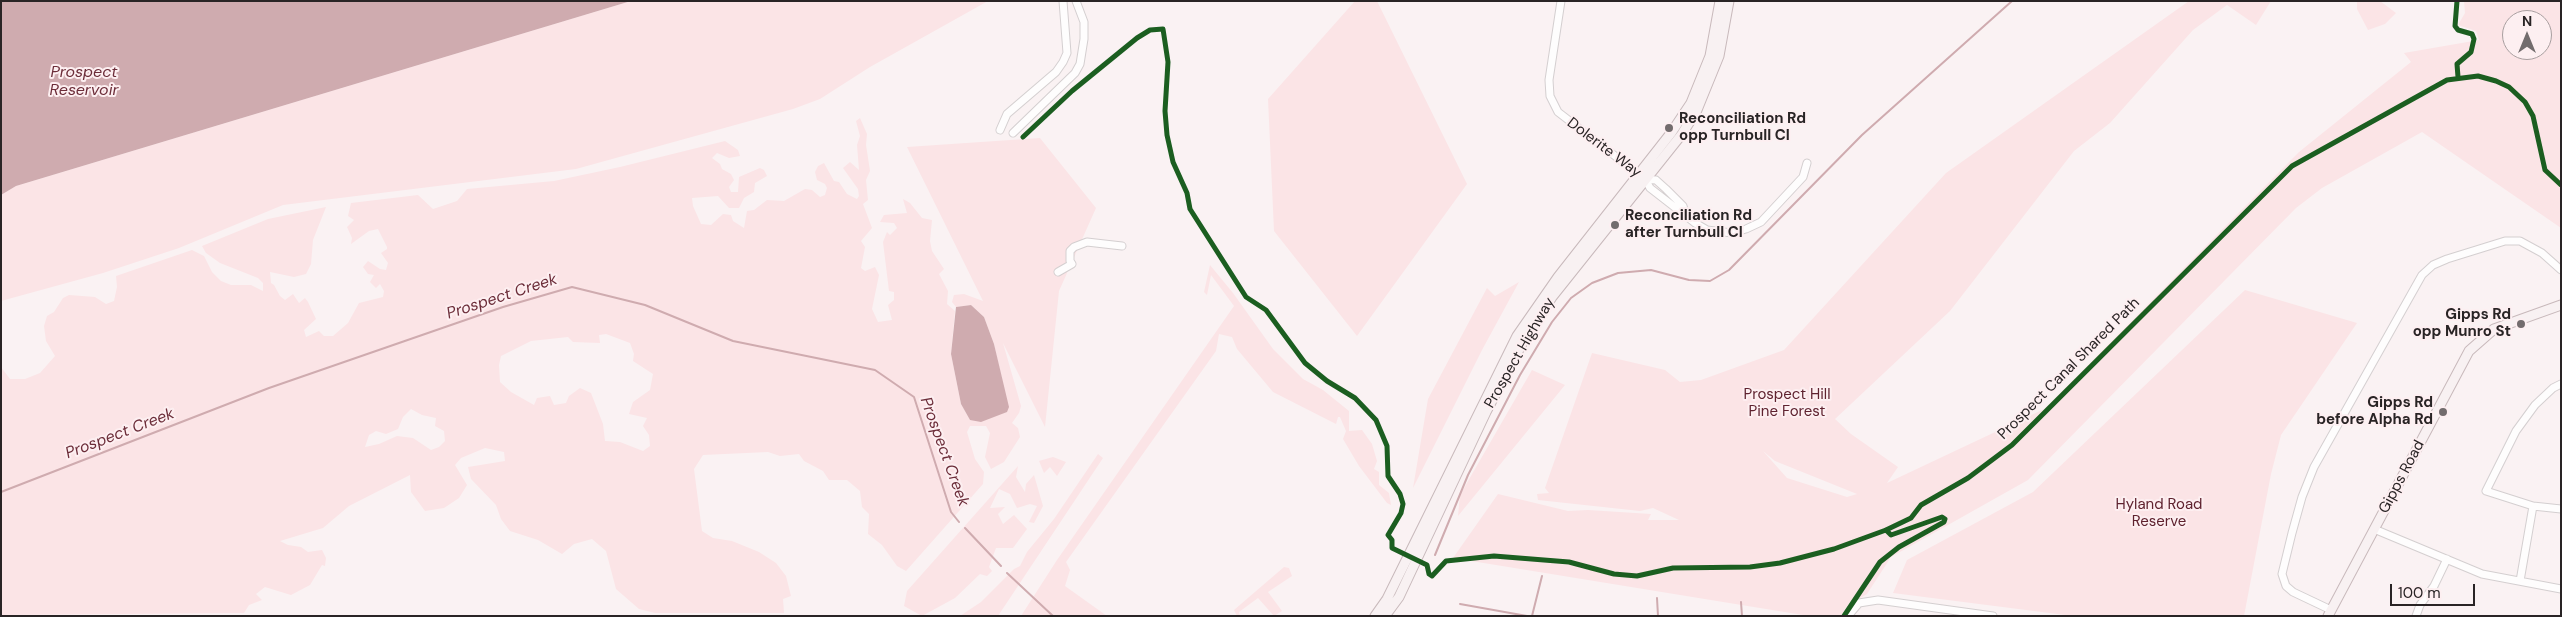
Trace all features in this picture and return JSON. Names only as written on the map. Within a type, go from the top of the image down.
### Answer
[{"type":"main road","name":"Prospect Highway","points":[[1385,616],[1398,597],[1482,420],[1523,342],[1552,297],[1642,176],[1694,96],[1710,56],[1720,1]]},
{"type":"main road","name":"Prospect Highway","points":[[1376,616],[1387,599],[1517,336],[1568,264],[1642,176],[1682,134],[1701,103],[1719,56],[1729,1]]},
{"type":"main road","name":"Gipps Road","points":[[2330,613],[2474,346],[2490,332],[2502,326],[2561,305]]},
{"type":"street","points":[[1000,130],[1007,114],[1056,72],[1063,62],[1067,53],[1063,1]]},
{"type":"street","points":[[1013,133],[1075,73],[1080,64],[1084,39],[1084,22],[1076,1]]},
{"type":"street","name":"Dolerite Way","points":[[1561,1],[1549,80],[1550,96],[1558,112],[1642,176],[1656,180],[1666,188],[1683,206],[1685,213],[1695,223],[1707,230],[1732,233],[1746,229],[1770,214],[1804,177],[1807,163]]},
{"type":"street","points":[[2330,613],[2286,586],[2282,574],[2292,533],[2302,497],[2314,467],[2422,275],[2433,265],[2447,258],[2505,240],[2520,241],[2542,253],[2561,270]]},
{"type":"street","points":[[1058,272],[1072,264],[1070,261],[1070,251],[1074,247],[1087,242],[1122,246]]},
{"type":"street","points":[[2561,384],[2553,388],[2535,405],[2521,425],[2486,491],[2533,506],[2561,509]]},
{"type":"street","points":[[2520,581],[2533,506]]},
{"type":"street","points":[[2374,529],[2482,574],[2561,589]]},
{"type":"street","points":[[2416,616],[2447,559]]},
{"type":"street","points":[[1848,616],[1859,603],[1878,600],[1993,616]]},
{"type":"green space","points":[[631,1],[988,1],[870,67],[820,99],[793,109],[576,169],[283,205],[179,248],[103,273],[1,301],[1,195],[16,186]]},
{"type":"green space","points":[[1355,1],[1377,1],[1467,184],[1357,336],[1274,231],[1268,99]]},
{"type":"green space","name":"Prospect Hill Pine Forest","points":[[2189,1],[2271,1],[2256,25],[2227,5],[2193,30],[2110,123],[2074,151],[1950,311],[1835,419],[1851,434],[1898,467],[1887,483],[2044,409],[2299,152],[2411,62],[2404,53],[2479,40],[2476,31],[2458,25],[2465,13],[2464,1],[2561,1],[2561,228],[2422,132],[2322,188],[2296,208],[2028,480],[1891,557],[1867,594],[1848,605],[1841,616],[1809,616],[1453,558],[1498,494],[1568,511],[1588,510],[1651,514],[1648,520],[1679,520],[1653,508],[1640,511],[1538,500],[1537,494],[1549,493],[1545,488],[1592,353],[1665,370],[1680,382],[1701,380],[1784,350],[1946,173]],"holes":[[[1763,451],[1775,461],[1857,494],[1847,497],[1787,478]]]},
{"type":"green space","points":[[2357,1],[2380,1],[2396,13],[2385,24],[2368,30],[2357,9]]},
{"type":"green space","points":[[860,118],[867,134],[866,145],[870,171],[866,180],[868,200],[863,204],[872,228],[861,241],[865,247],[861,268],[865,271],[875,267],[879,275],[872,309],[878,322],[892,320],[888,305],[894,300],[894,292],[889,291],[883,242],[887,232],[890,235],[897,228],[894,223],[880,222],[884,215],[907,213],[903,199],[910,203],[922,218],[932,220],[930,241],[932,251],[944,269],[939,274],[948,291],[947,304],[955,311],[951,354],[961,404],[970,420],[1008,407],[994,344],[984,317],[971,305],[956,307],[952,302],[954,295],[964,294],[983,301],[907,147],[1040,138],[1096,208],[1059,291],[1045,427],[1003,343],[1021,406],[1019,413],[1012,423],[1018,428],[1020,437],[1004,462],[991,469],[985,457],[990,433],[986,426],[970,426],[967,432],[975,459],[984,472],[983,484],[906,571],[897,566],[882,545],[868,534],[869,514],[862,507],[860,491],[847,480],[829,480],[823,471],[804,461],[799,454],[780,456],[768,452],[703,455],[694,469],[702,531],[713,538],[732,541],[759,552],[776,563],[786,576],[791,596],[783,599],[784,613],[655,613],[639,609],[616,589],[606,551],[592,539],[574,544],[562,554],[538,540],[510,531],[501,519],[496,505],[471,479],[468,467],[505,461],[504,452],[485,448],[461,458],[455,465],[467,485],[459,498],[444,508],[425,511],[411,492],[410,475],[349,506],[323,528],[280,541],[288,545],[301,547],[308,552],[322,550],[326,558],[325,566],[322,565],[310,585],[291,595],[265,587],[256,594],[262,600],[249,605],[244,613],[1,615],[1,367],[10,379],[25,379],[40,373],[55,356],[46,341],[44,326],[47,316],[54,312],[63,298],[69,295],[95,297],[106,304],[114,301],[117,287],[116,276],[192,250],[204,256],[212,272],[221,281],[231,285],[251,285],[263,291],[263,283],[258,278],[220,263],[206,253],[202,246],[268,219],[326,207],[313,240],[311,264],[306,274],[294,277],[270,272],[271,283],[285,300],[293,294],[299,303],[305,298],[308,302],[316,319],[304,330],[306,337],[319,331],[324,336],[333,336],[348,323],[359,303],[383,297],[384,291],[380,284],[376,288],[370,282],[374,275],[368,274],[363,267],[368,261],[380,269],[386,270],[388,263],[381,253],[387,247],[378,229],[369,231],[351,244],[352,238],[347,227],[354,220],[348,216],[351,203],[418,195],[433,209],[457,201],[467,189],[554,181],[725,141],[738,150],[740,156],[729,158],[717,153],[712,158],[720,164],[722,169],[731,174],[734,180],[729,187],[731,192],[738,192],[739,177],[760,168],[764,170],[767,176],[755,183],[754,192],[744,198],[739,208],[729,208],[718,196],[692,198],[693,206],[701,224],[711,225],[723,214],[731,215],[733,221],[744,228],[747,211],[754,210],[767,200],[784,201],[805,189],[812,190],[820,197],[825,195],[827,188],[825,184],[817,180],[815,172],[818,166],[824,163],[834,181],[839,182],[847,194],[857,199],[859,196],[858,189],[843,168],[850,162],[859,170],[857,145],[860,136],[856,121]],"holes":[[[606,334],[630,343],[634,354],[633,361],[653,374],[650,390],[633,402],[629,414],[647,418],[643,426],[649,435],[650,446],[643,451],[620,442],[605,441],[603,424],[591,393],[580,388],[569,396],[566,403],[554,405],[550,396],[537,398],[534,405],[511,392],[500,382],[499,365],[501,356],[531,341],[568,337],[573,342],[600,343],[599,335]],[[411,409],[422,415],[436,418],[435,426],[444,431],[445,441],[439,447],[431,450],[413,438],[397,436],[379,444],[365,447],[369,435],[376,431],[386,434],[398,429],[403,417]]]},
{"type":"green space","points":[[1210,265],[1233,293],[1273,349],[1303,379],[1323,390],[1349,411],[1349,431],[1362,430],[1372,444],[1377,461],[1374,469],[1379,472],[1379,485],[1389,493],[1391,505],[1387,503],[1359,466],[1343,439],[1346,431],[1340,417],[1338,417],[1336,424],[1273,392],[1237,349],[1232,337],[1219,334],[1216,351],[1066,562],[1070,570],[1065,586],[1107,616],[1021,616],[1057,560],[1234,306],[1211,275],[1207,295],[1204,292]]},
{"type":"green space","points":[[1519,282],[1482,350],[1413,488],[1428,399],[1487,288],[1495,296]]},
{"type":"green space","name":"Hyland Road Reserve","points":[[2245,290],[2357,323],[2281,435],[2271,474],[2244,616],[2073,616],[1893,593],[1907,560],[2033,492]]},
{"type":"green space","points":[[1532,370],[1565,385],[1458,516],[1460,495]]},
{"type":"green space","points":[[1098,454],[1103,458],[998,616],[960,616],[981,602],[1014,569],[1020,566],[1027,552],[1054,519]]},
{"type":"green space","points":[[1053,457],[1066,462],[1057,476],[1050,467],[1044,473],[1039,461]]},
{"type":"green space","points":[[1018,466],[1016,477],[1025,492],[1026,484],[1034,475],[1043,506],[1034,523],[1029,522],[1037,506],[1030,504],[1017,508],[1010,494],[999,489],[990,508],[1005,507],[998,514],[1003,524],[1014,515],[1027,529],[1013,548],[996,548],[989,567],[992,571],[987,576],[980,574],[955,598],[922,616],[904,606],[907,591]]},
{"type":"green space","points":[[1284,567],[1289,568],[1292,576],[1268,592],[1282,611],[1274,616],[1258,598],[1239,612],[1240,616],[1237,616],[1234,610]]},
{"type":"water","name":"Prospect Reservoir","points":[[1,1],[631,1],[16,186],[1,195]]},
{"type":"water","points":[[971,305],[984,317],[994,344],[1009,407],[1007,412],[981,422],[970,420],[961,404],[951,354],[956,307]]},
{"type":"waterway","points":[[1435,555],[1468,475],[1520,375],[1552,322],[1571,298],[1592,283],[1618,273],[1651,270],[1689,280],[1710,281],[1729,270],[1862,135],[2012,1]]},
{"type":"waterway","name":"Prospect Creek","points":[[1,492],[269,388],[503,307],[572,287],[645,305],[733,341],[875,370],[914,397],[951,512],[959,522]]},
{"type":"waterway","name":"Prospect Creek","points":[[965,528],[1001,566]]},
{"type":"waterway","name":"Prospect Creek","points":[[1007,573],[1053,616]]},
{"type":"waterway","points":[[1532,616],[1542,576]]},
{"type":"waterway","points":[[1657,598],[1658,616]]},
{"type":"waterway","points":[[1741,602],[1742,616]]},
{"type":"waterway","points":[[1460,604],[1527,616]]},
{"type":"cycle path","points":[[2457,1],[2455,26],[2458,30],[2472,34],[2474,39],[2471,52],[2457,64],[2458,77]]},
{"type":"cycle path","name":"Prospect Canal Shared Path","points":[[1023,137],[1072,91],[1137,38],[1150,30],[1163,29],[1168,62],[1165,111],[1167,135],[1173,162],[1187,193],[1190,209],[1246,297],[1266,310],[1305,363],[1327,381],[1355,398],[1376,420],[1387,446],[1388,476],[1400,494],[1403,504],[1401,513],[1388,535],[1392,540],[1392,548],[1427,565],[1429,574],[1432,576],[1446,561],[1494,556],[1569,562],[1614,574],[1637,576],[1673,568],[1750,567],[1780,563],[1834,549],[1886,530],[1911,518],[1921,505],[1968,478],[2012,445],[2292,166],[2447,80],[2478,76],[2509,87],[2525,102],[2533,116],[2545,170],[2561,185]]},
{"type":"cycle path","points":[[1844,616],[1880,562],[1899,547],[1944,522],[1945,519],[1942,517],[1891,535],[1886,530]]},
{"type":"place","name":"Reconciliation Rd opp Turnbull Cl","points":[[1669,128]]},
{"type":"place","name":"Reconciliation Rd after Turnbull Cl","points":[[1615,225]]},
{"type":"place","name":"Gipps Rd opp Munro St","points":[[2521,324]]},
{"type":"place","name":"Gipps Rd before Alpha Rd","points":[[2443,412]]}]
